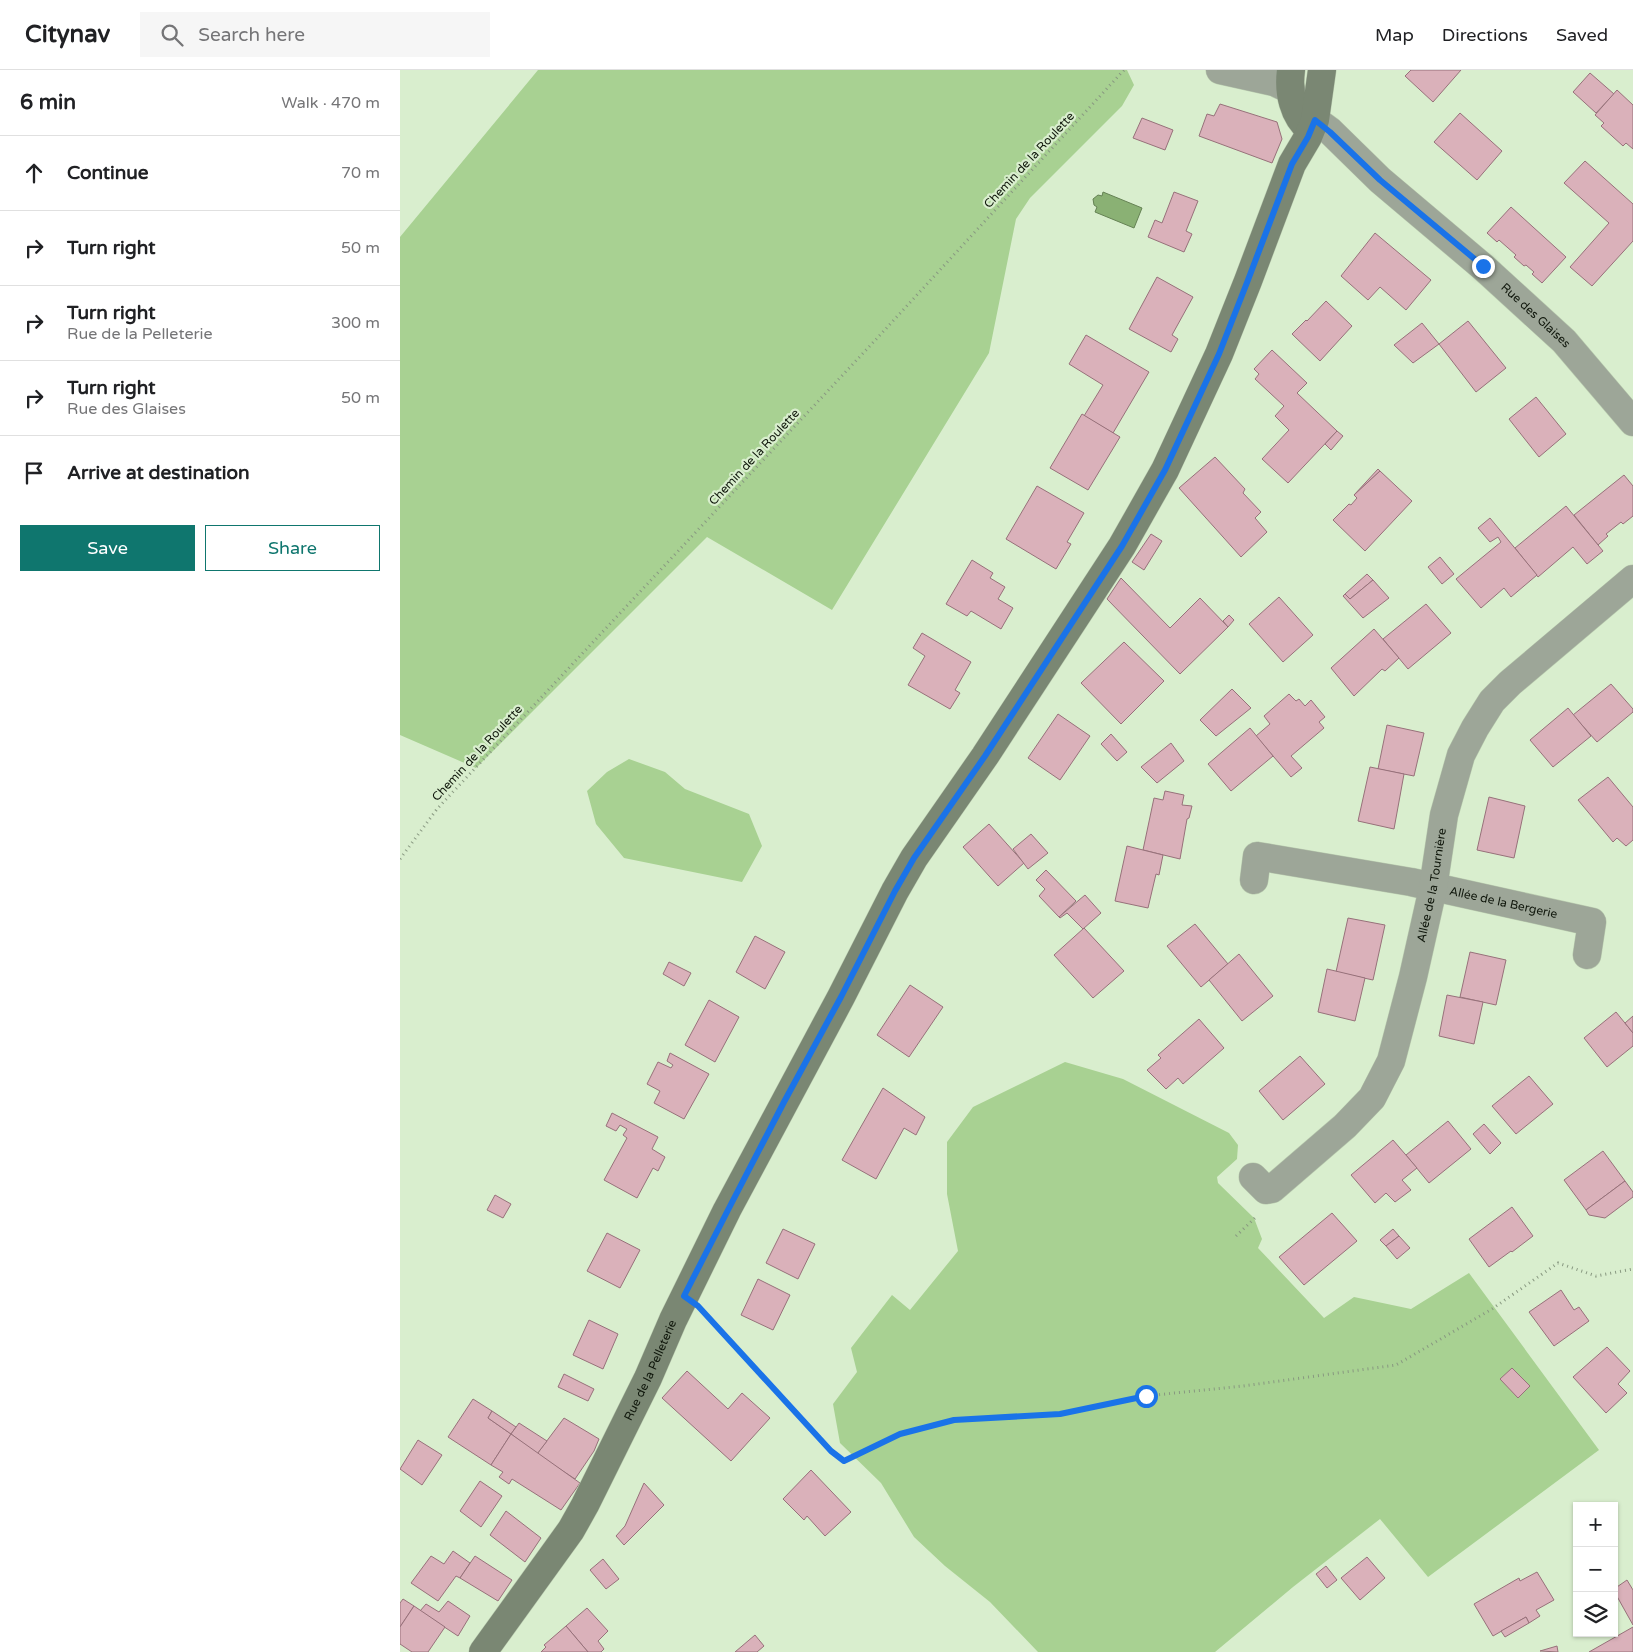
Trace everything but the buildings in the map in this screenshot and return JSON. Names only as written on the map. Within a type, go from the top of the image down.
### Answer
[{"type":"main road","name":"Rue de la Pelleterie","points":[[483,1652],[571,1530],[585,1505],[648,1378],[684,1296],[900,882],[914,858],[985,756],[1122,546],[1165,470],[1219,354],[1292,164],[1313,125],[1322,70]]},
{"type":"main road","points":[[1291,80],[1294,107],[1302,123],[1313,125]]},
{"type":"street","points":[[1220,70],[1274,82],[1291,80]]},
{"type":"street","name":"Rue des Glaises","points":[[1313,125],[1330,132],[1380,180],[1483,266],[1564,341],[1632,420]]},
{"type":"street","name":"Allée de la Tournière","points":[[1253,1177],[1266,1190],[1272,1189],[1345,1126],[1372,1098],[1391,1061],[1411,985],[1433,888],[1444,815],[1461,755],[1492,701],[1510,683],[1633,579]]},
{"type":"street","name":"Allée de la Bergerie","points":[[1254,880],[1257,856],[1411,882],[1592,922],[1587,955]]},
{"type":"path","name":"Chemin de la Roulette","points":[[400,859],[437,809],[881,334],[1124,70]]},
{"type":"path","points":[[684,1296],[698,1306],[831,1451],[844,1461],[900,1434],[954,1420],[1060,1414],[1146,1396],[1243,1386],[1396,1365],[1492,1309],[1558,1263],[1596,1276],[1633,1269]]},
{"type":"shaded area","points":[[538,70],[1127,70],[1134,85],[1122,106],[1030,198],[1016,219],[989,353],[832,610],[707,537],[476,768],[400,735],[400,237]]},
{"type":"shaded area","points":[[1103,192],[1142,208],[1134,228],[1095,212],[1097,207],[1094,205],[1093,199],[1098,195],[1102,196]]},
{"type":"shaded area","points":[[629,759],[665,772],[685,789],[749,814],[762,846],[742,882],[624,858],[596,824],[587,791],[607,772]]},
{"type":"shaded area","points":[[1065,1062],[1123,1079],[1229,1133],[1238,1145],[1237,1159],[1217,1177],[1218,1183],[1254,1218],[1262,1239],[1258,1248],[1324,1318],[1354,1297],[1411,1309],[1469,1273],[1599,1450],[1428,1577],[1380,1519],[1293,1587],[1215,1652],[1038,1652],[990,1602],[945,1566],[914,1537],[881,1483],[840,1443],[833,1404],[857,1372],[851,1348],[892,1295],[910,1310],[958,1251],[947,1194],[947,1142],[973,1107]]},
{"type":"route","points":[[1146,1396],[1060,1414],[954,1420],[900,1434],[844,1461],[831,1451],[698,1306],[684,1296],[784,1102],[914,858],[985,756],[1122,546],[1165,470],[1219,354],[1292,164],[1308,137],[1315,120],[1380,180],[1483,266]]}]
